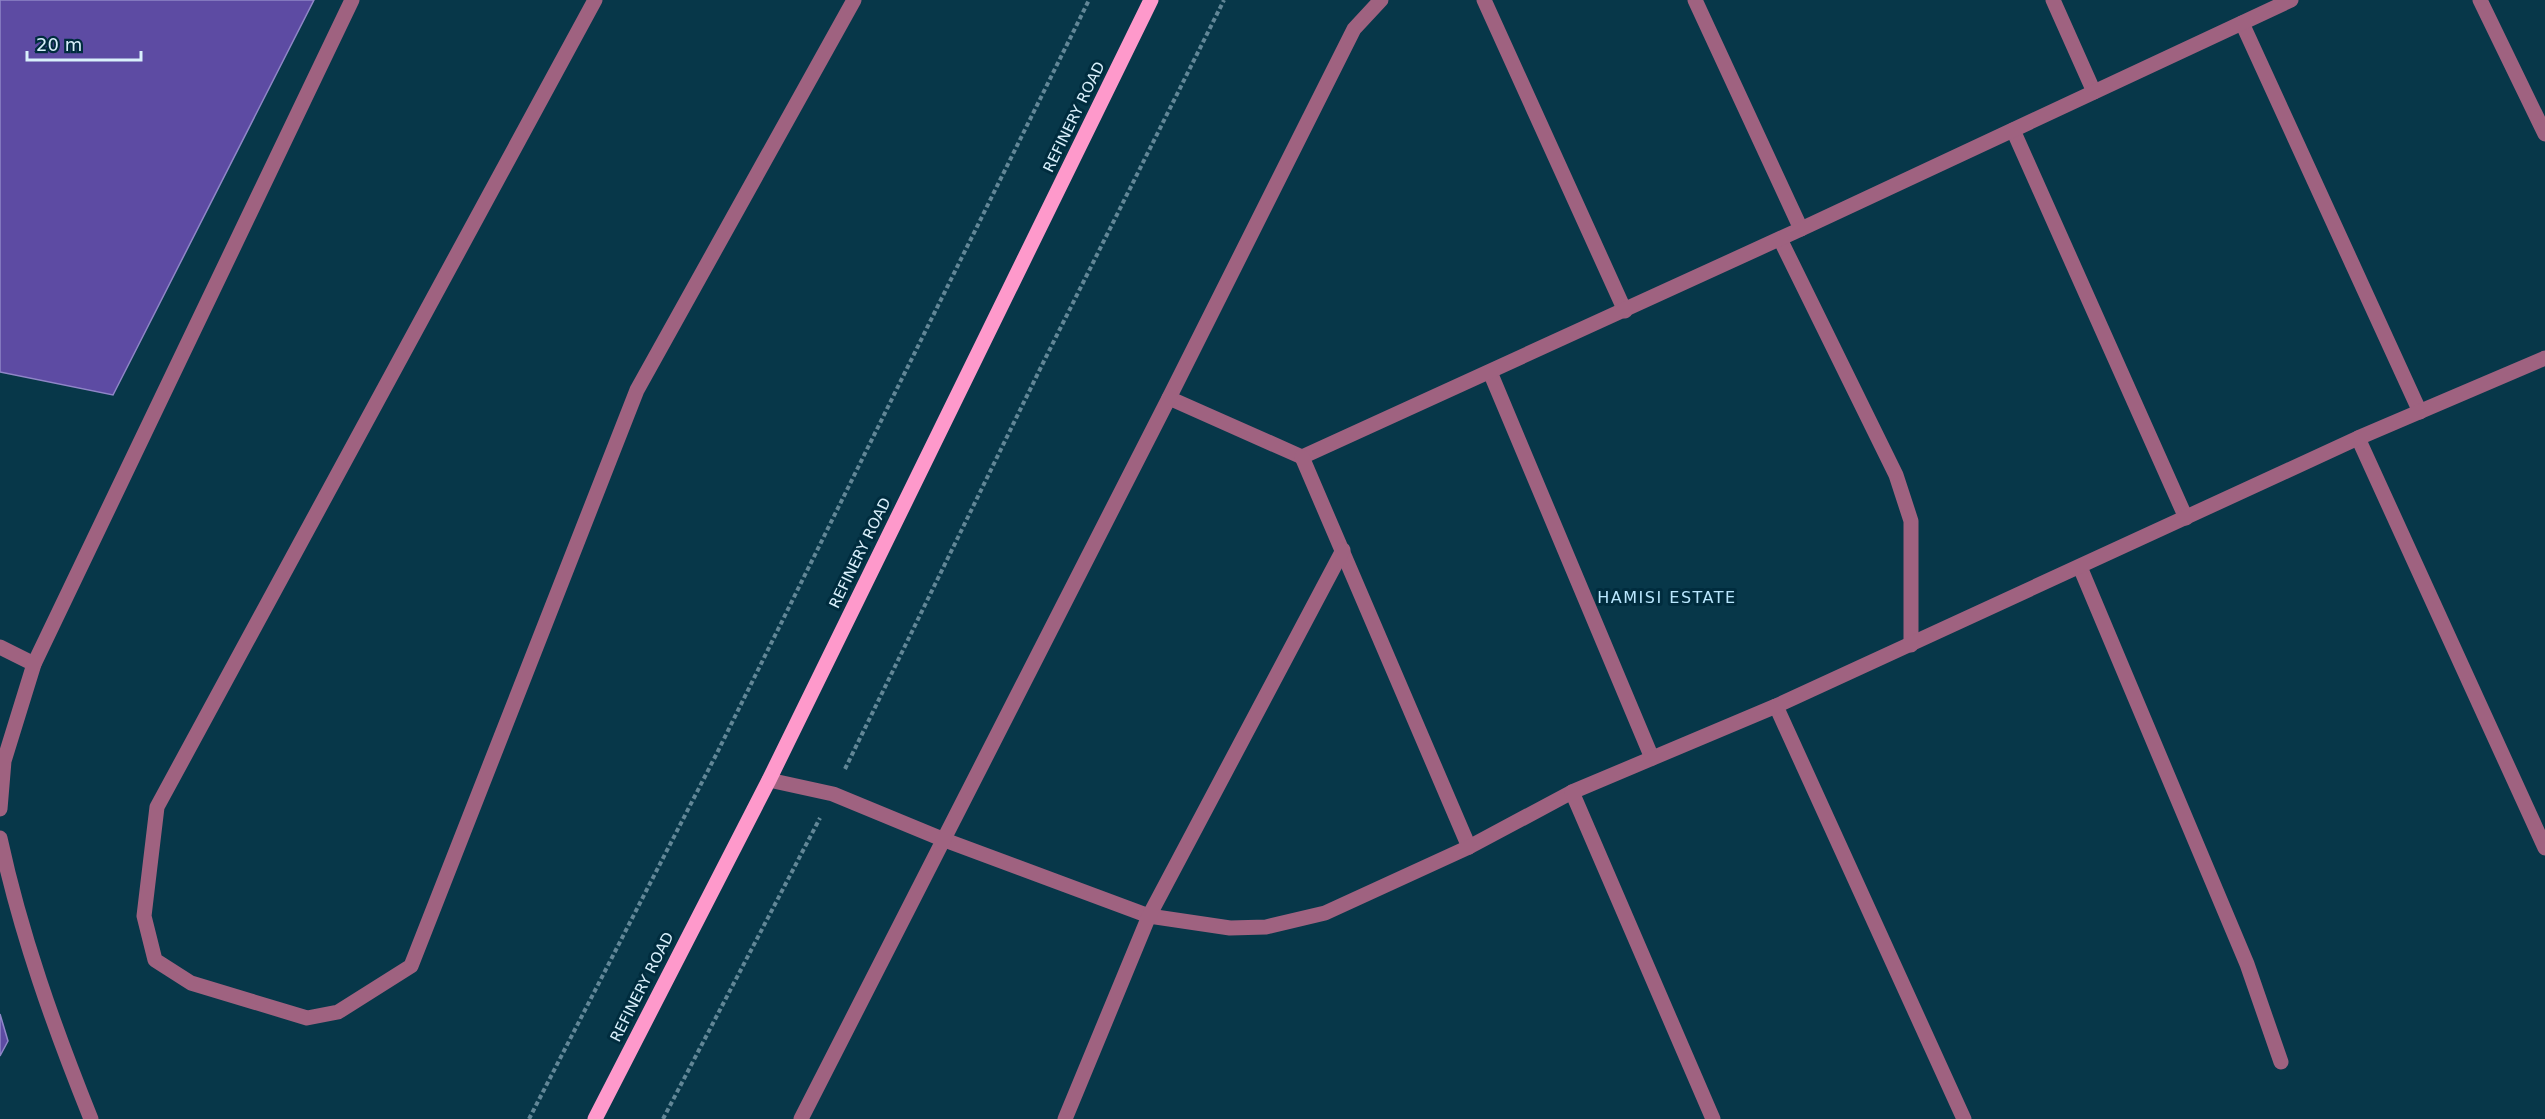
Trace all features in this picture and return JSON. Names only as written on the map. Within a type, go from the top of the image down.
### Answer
[{"type":"main road","name":"REFINERY ROAD","points":[[595,1119],[769,780],[1151,0]]},
{"type":"street","points":[[0,809],[4,761],[34,664],[352,0]]},
{"type":"street","points":[[595,0],[157,807],[144,916],[155,960],[191,983],[307,1018],[338,1012],[411,966],[637,390],[854,0]]},
{"type":"street","points":[[801,1119],[1169,398],[1354,29],[1381,0]]},
{"type":"street","points":[[1484,0],[1625,311]]},
{"type":"street","points":[[1695,0],[1801,229]]},
{"type":"street","points":[[2053,0],[2094,92]]},
{"type":"street","points":[[1302,457],[1625,311],[2291,0]]},
{"type":"street","points":[[2481,0],[2545,134]]},
{"type":"street","points":[[2242,23],[2420,412]]},
{"type":"street","points":[[2013,130],[2186,518]]},
{"type":"street","points":[[1780,239],[1899,484],[1911,521],[1911,645]]},
{"type":"street","points":[[769,780],[833,794],[942,839],[1149,916],[1230,928],[1266,927],[1324,913],[1469,847],[1572,792],[1776,706],[2358,438],[2545,358]]},
{"type":"street","points":[[1490,372],[1652,758]]},
{"type":"street","points":[[1169,398],[1302,457],[1469,847]]},
{"type":"street","points":[[2358,438],[2545,848]]},
{"type":"street","points":[[1065,1119],[1149,916],[1342,550]]},
{"type":"street","points":[[2080,567],[2247,964],[2281,1062]]},
{"type":"street","points":[[0,646],[34,664]]},
{"type":"street","points":[[1776,706],[1964,1119]]},
{"type":"street","points":[[1572,792],[1713,1119]]},
{"type":"street","points":[[0,838],[13,899],[53,1025],[91,1119]]},
{"type":"path","points":[[529,1119],[716,755],[1089,0]]},
{"type":"path","points":[[663,1119],[833,794],[1044,361],[1224,0]]},
{"type":"building","points":[[0,0],[314,0],[113,395],[0,372]]},
{"type":"building","points":[[0,1014],[8,1041],[0,1056]]},
{"type":"district","name":"HAMISI ESTATE","points":[[1667,597]]}]
